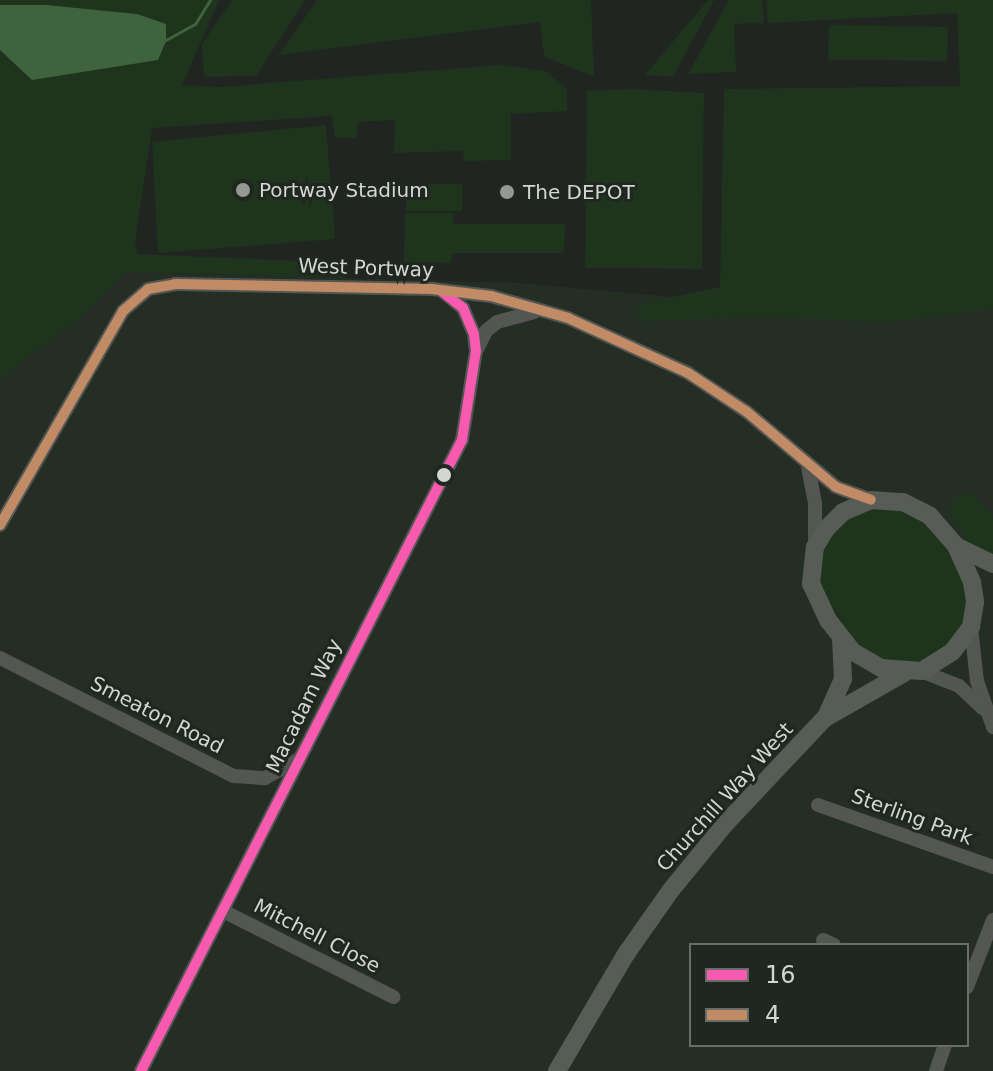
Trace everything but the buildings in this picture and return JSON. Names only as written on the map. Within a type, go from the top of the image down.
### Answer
[{"type":"main road","points":[[815,547],[835,518],[853,506],[871,500],[894,500],[922,510],[956,546],[972,582],[972,620]]},
{"type":"main road","points":[[956,546],[993,564]]},
{"type":"main road","name":"Churchill Way West","points":[[815,547],[811,584],[841,639],[871,665],[912,672]]},
{"type":"main road","name":"Churchill Way West","points":[[557,1071],[626,954],[671,890],[725,824],[826,717],[952,652],[972,620],[993,597]]},
{"type":"main road","name":"Churchill Way West","points":[[826,717],[843,679],[841,639]]},
{"type":"street","name":"West Portway","points":[[0,525],[123,311],[148,289],[175,284],[440,290],[491,296],[544,311],[628,342],[688,373],[773,433],[808,467],[836,487],[871,500]]},
{"type":"street","points":[[440,290],[467,313],[476,351]]},
{"type":"street","points":[[476,351],[486,331],[497,322],[544,311]]},
{"type":"street","name":"Macadam Way","points":[[141,1071],[462,440],[476,351]]},
{"type":"street","points":[[808,467],[814,488],[815,547]]},
{"type":"street","points":[[972,620],[975,670],[993,727]]},
{"type":"street","name":"Smeaton Road","points":[[0,658],[242,778],[271,776],[298,760]]},
{"type":"street","points":[[912,672],[959,686],[986,712]]},
{"type":"street","name":"Sterling Park","points":[[818,805],[993,867]]},
{"type":"street","name":"Mitchell Close","points":[[223,911],[393,997]]},
{"type":"street","points":[[969,982],[993,920]]},
{"type":"street","points":[[936,1071],[944,1047]]},
{"type":"shaded area","points":[[0,0],[219,0],[182,85],[220,87],[500,65],[545,71],[567,89],[567,111],[511,114],[511,160],[464,161],[463,151],[394,153],[395,120],[358,122],[357,138],[335,138],[332,116],[152,128],[135,242],[138,254],[346,263],[345,278],[125,272],[82,316],[0,379]]},
{"type":"shaded area","points":[[232,0],[305,0],[256,76],[204,77],[202,44]]},
{"type":"shaded area","points":[[317,0],[591,0],[594,77],[544,56],[540,22],[279,55]]},
{"type":"shaded area","points":[[708,0],[714,0],[673,77],[645,75]]},
{"type":"shaded area","points":[[729,0],[762,0],[764,23],[734,24],[736,72],[688,74]]},
{"type":"shaded area","points":[[766,0],[993,0],[993,309],[886,322],[766,317],[644,321],[635,315],[644,303],[720,287],[724,89],[960,86],[957,13],[768,23]]},
{"type":"shaded area","points":[[0,5],[46,5],[137,14],[166,24],[166,41],[158,60],[32,80],[0,50]]},
{"type":"shaded area","points":[[829,25],[948,27],[947,61],[828,60]]},
{"type":"shaded area","points":[[631,89],[704,93],[702,269],[585,268],[587,91]]},
{"type":"shaded area","name":"Portway Stadium","points":[[326,125],[335,239],[158,253],[152,142]]},
{"type":"shaded area","points":[[407,183],[462,184],[462,211],[406,211]]},
{"type":"shaded area","points":[[405,213],[453,213],[453,224],[565,224],[564,253],[452,253],[451,263],[404,262]]},
{"type":"shaded area","points":[[125,272],[520,283],[747,304],[993,299],[993,1071],[0,1071],[0,379],[82,316]]},
{"type":"shaded area","points":[[961,493],[972,494],[993,517],[993,557],[967,541],[949,512],[952,500]]},
{"type":"shaded area","points":[[881,506],[915,513],[934,530],[959,566],[968,596],[965,620],[955,640],[918,664],[873,658],[852,640],[821,586],[821,555],[828,538],[852,514]]},
{"type":"waterway","points":[[164,41],[195,24],[210,0]]},
{"type":"transit line","name":"4","points":[[0,525],[123,311],[148,289],[175,284],[432,289],[491,296],[568,318],[688,373],[747,412],[836,487],[871,500]]},
{"type":"transit line","name":"16","points":[[141,1071],[462,440],[476,351],[474,334],[463,308],[440,290]]},
{"type":"place","name":"Portway Stadium","points":[[243,190]]},
{"type":"place","name":"The DEPOT","points":[[507,192]]}]
